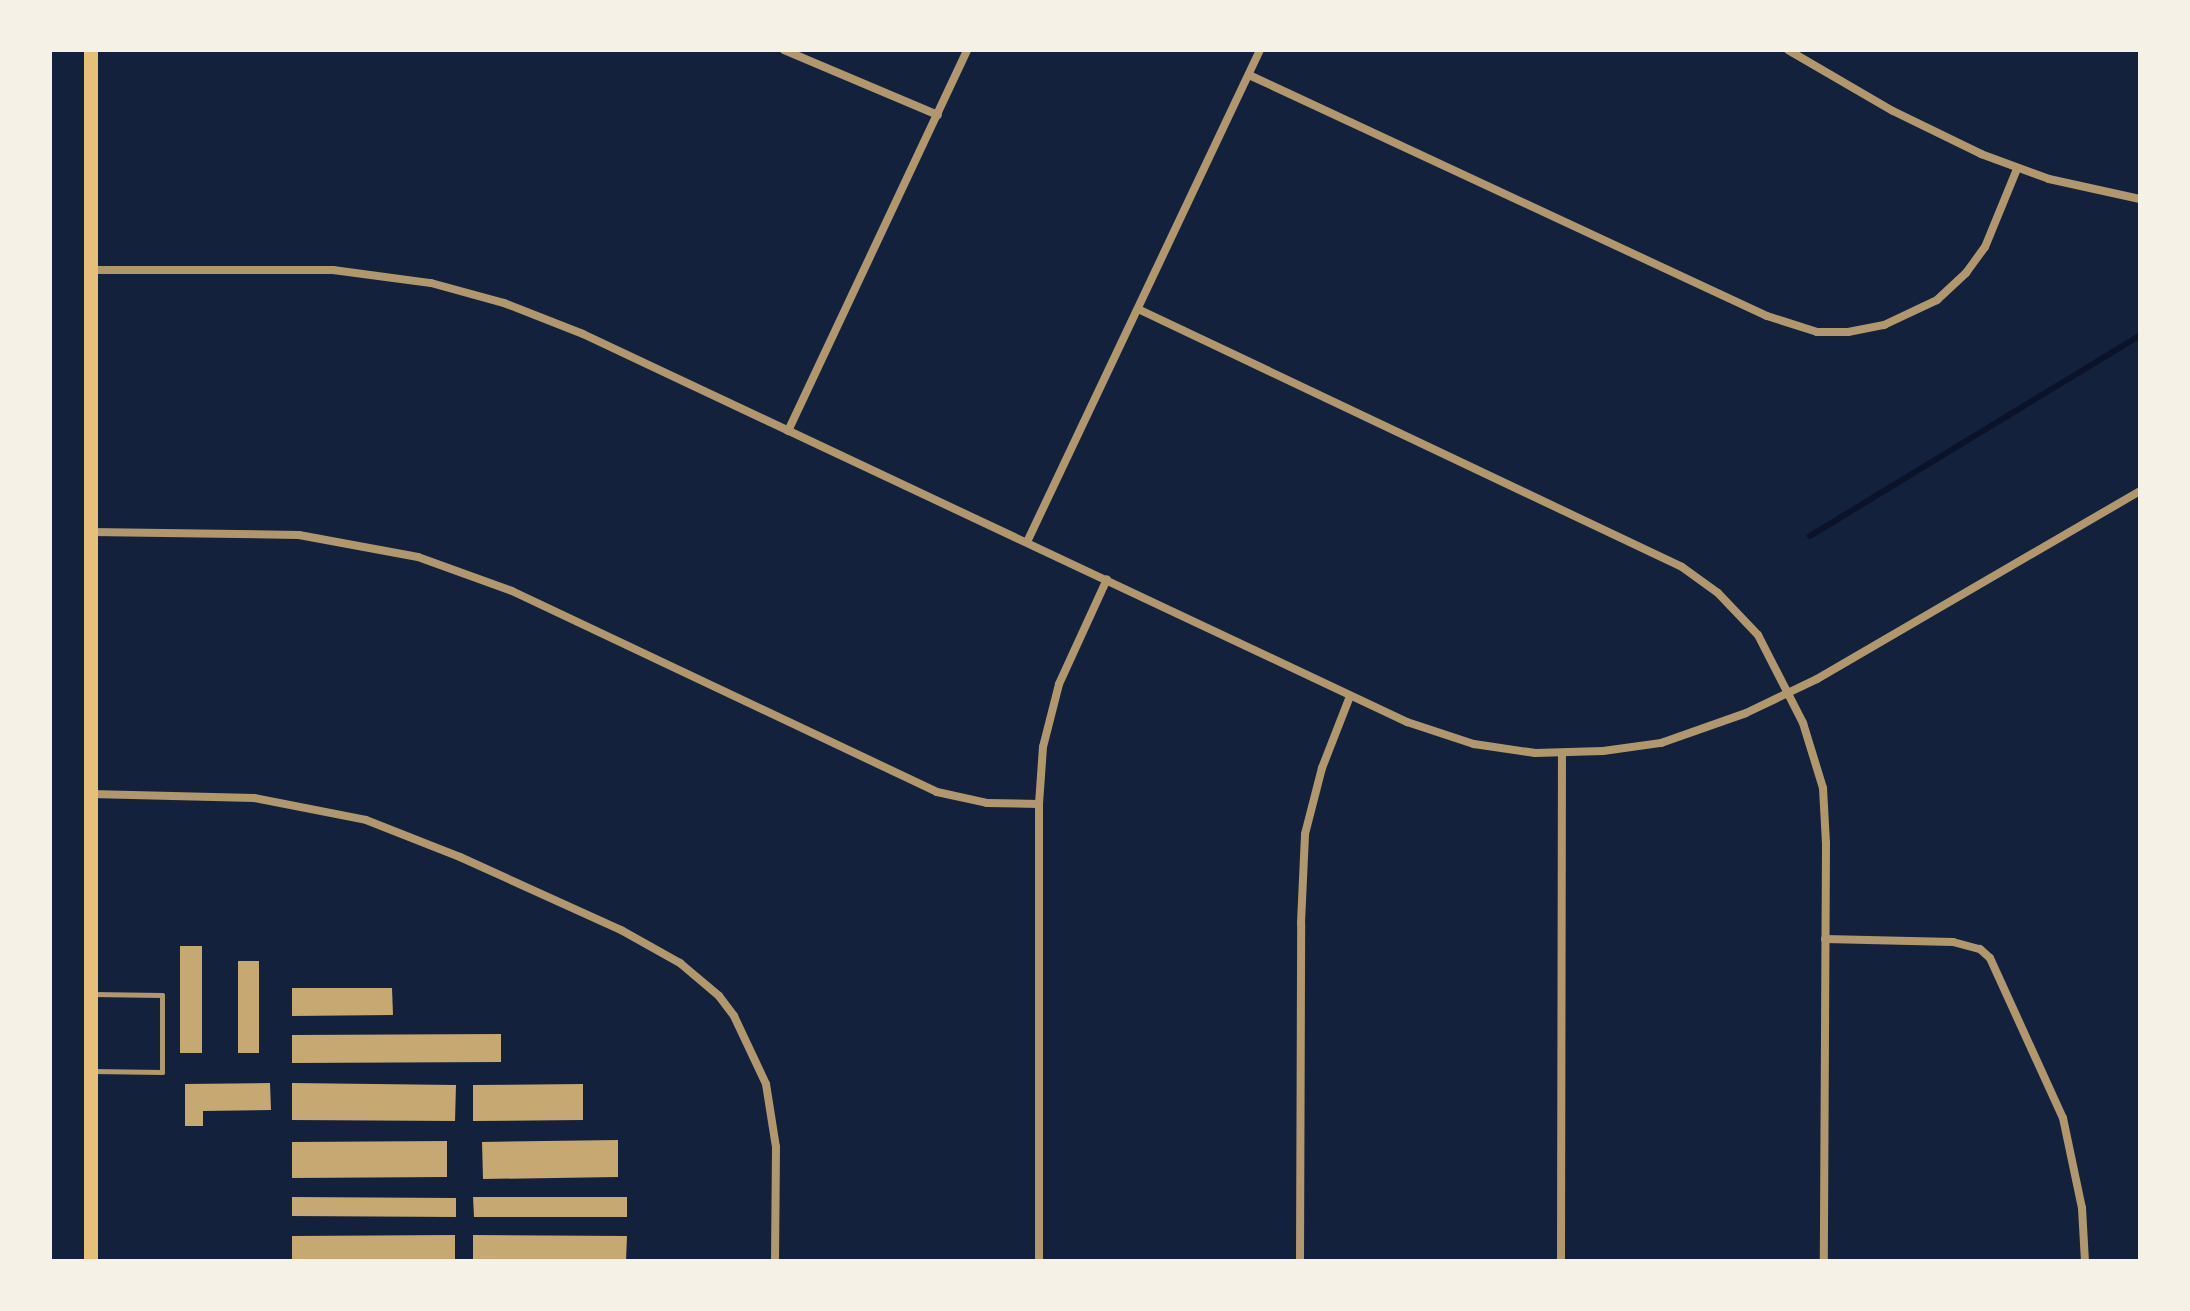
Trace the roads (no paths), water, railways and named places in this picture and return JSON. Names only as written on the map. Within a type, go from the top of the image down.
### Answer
[{"type":"main road","points":[[91,50],[91,1261]]},
{"type":"street","points":[[784,50],[938,115]]},
{"type":"street","points":[[788,431],[967,50]]},
{"type":"street","points":[[1027,542],[1260,50]]},
{"type":"street","points":[[1788,50],[1921,126],[2017,169],[2140,199]]},
{"type":"street","points":[[1249,75],[1767,316],[1817,332],[1869,329],[1905,318],[1937,300],[1966,273],[1985,247],[2017,169]]},
{"type":"street","points":[[92,270],[333,270],[399,277],[463,291],[542,317],[1407,722],[1474,744],[1562,754],[1661,743],[1746,713],[1886,640],[2140,491]]},
{"type":"street","points":[[1138,309],[1682,567],[1718,593],[1758,635],[1803,723],[1823,788],[1824,1261]]},
{"type":"street","points":[[91,532],[299,535],[418,557],[512,591],[937,792],[987,803],[1039,804]]},
{"type":"street","points":[[1039,1261],[1039,804],[1044,738],[1052,703],[1107,579]]},
{"type":"street","points":[[1300,1261],[1301,923],[1305,834],[1322,768],[1350,696]]},
{"type":"street","points":[[1561,1261],[1562,754]]},
{"type":"street","points":[[91,794],[254,798],[330,811],[405,834],[657,948],[680,963],[719,996],[747,1037],[766,1084],[774,1121],[775,1261]]},
{"type":"street","points":[[1825,939],[1953,942],[1980,949],[1990,958],[2063,1118],[2082,1208],[2085,1261]]},
{"type":"lane","points":[[91,994],[162,995],[162,1072],[91,1071]]},
{"type":"waterway","points":[[1810,536],[2140,335]]}]
